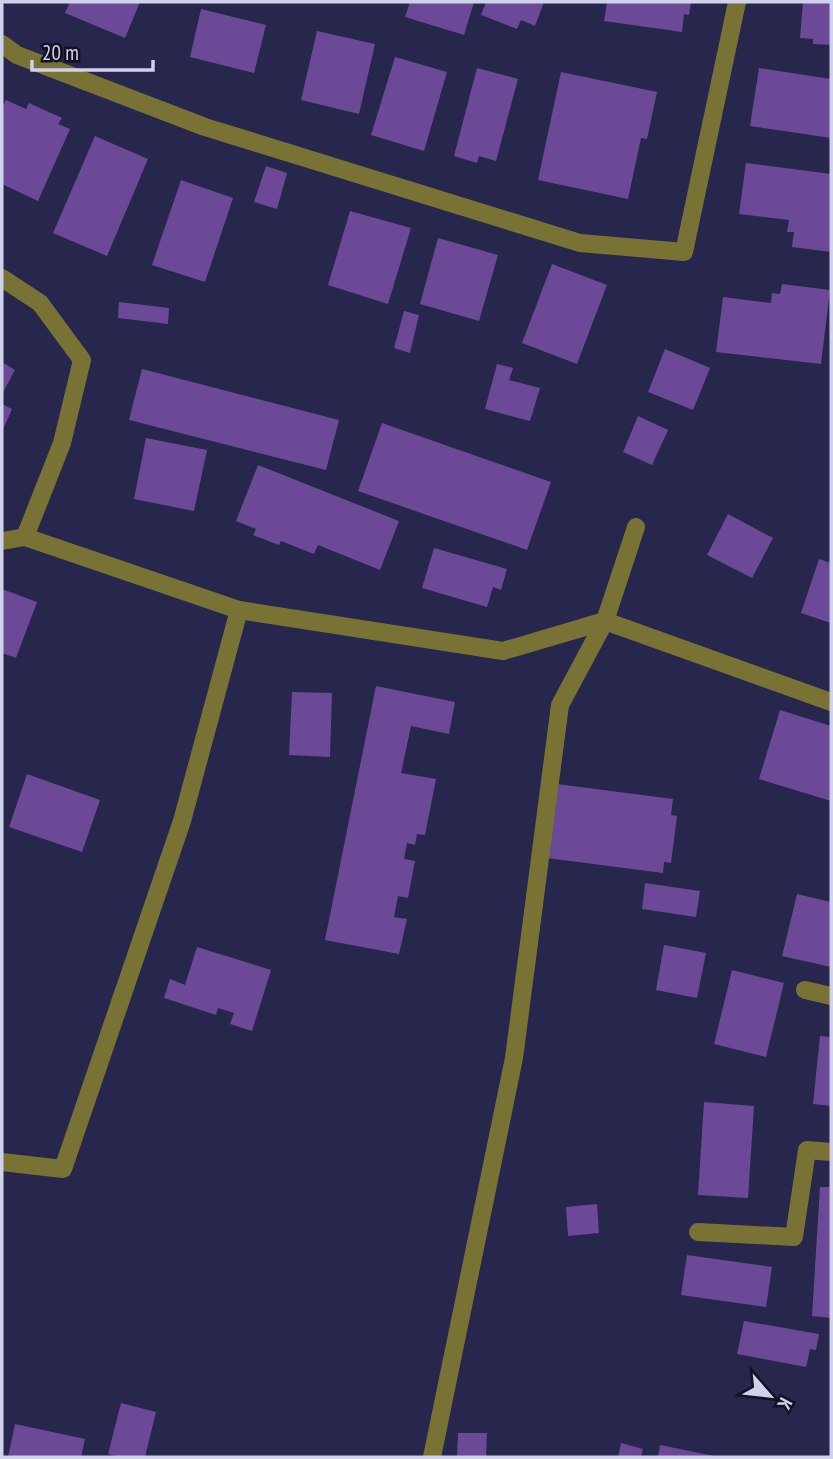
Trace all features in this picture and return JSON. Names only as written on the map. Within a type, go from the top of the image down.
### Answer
[{"type":"street","points":[[2,44],[18,55],[205,127],[580,243],[684,252],[737,2]]},
{"type":"street","points":[[2,278],[40,303],[82,360],[62,443],[26,537]]},
{"type":"street","points":[[432,1457],[514,1058],[561,705],[605,621],[636,527]]},
{"type":"street","points":[[2,541],[26,537],[239,610],[503,652],[605,621],[831,702]]},
{"type":"street","points":[[2,1163],[63,1169],[182,821],[239,610]]},
{"type":"street","points":[[805,990],[831,996]]},
{"type":"street","points":[[698,1232],[794,1237],[807,1150],[831,1152]]},
{"type":"building","points":[[70,2],[140,2],[125,38],[65,13]]},
{"type":"building","points":[[410,2],[474,2],[464,35],[405,17]]},
{"type":"building","points":[[486,2],[544,2],[535,26],[521,20],[517,29],[481,15]]},
{"type":"building","points":[[607,2],[691,2],[689,15],[684,14],[682,32],[604,21]]},
{"type":"building","points":[[803,2],[831,2],[831,45],[813,44],[813,39],[800,38]]},
{"type":"building","points":[[201,9],[266,25],[254,73],[190,57]]},
{"type":"building","points":[[317,31],[375,44],[359,114],[301,100]]},
{"type":"building","points":[[395,57],[447,72],[424,151],[371,135]]},
{"type":"building","points":[[477,68],[518,79],[496,161],[479,156],[477,163],[454,156]]},
{"type":"building","points":[[759,68],[831,79],[831,138],[750,126]]},
{"type":"building","points":[[561,72],[657,92],[647,139],[641,138],[628,199],[538,180]]},
{"type":"building","points":[[6,100],[26,109],[29,103],[62,118],[58,124],[70,129],[38,201],[2,184],[2,108]]},
{"type":"building","points":[[95,136],[148,159],[107,256],[53,233]]},
{"type":"building","points":[[746,163],[831,174],[831,252],[792,247],[794,232],[787,232],[789,220],[739,214]]},
{"type":"building","points":[[266,166],[287,173],[277,209],[254,202]]},
{"type":"building","points":[[181,180],[233,198],[205,282],[152,265]]},
{"type":"building","points":[[350,211],[411,228],[388,304],[328,285]]},
{"type":"building","points":[[438,238],[498,255],[479,321],[420,304]]},
{"type":"building","points":[[552,264],[607,285],[577,364],[522,343]]},
{"type":"building","points":[[782,284],[830,290],[821,364],[716,352],[723,297],[771,303],[772,293],[780,294]]},
{"type":"building","points":[[119,302],[169,308],[168,324],[118,318]]},
{"type":"building","points":[[404,311],[419,315],[410,353],[394,348]]},
{"type":"building","points":[[665,349],[710,368],[693,410],[648,392]]},
{"type":"building","points":[[2,362],[15,370],[2,394]]},
{"type":"building","points":[[497,364],[513,368],[509,380],[540,388],[530,421],[485,409]]},
{"type":"building","points":[[142,369],[339,420],[326,470],[129,420]]},
{"type":"building","points":[[2,404],[12,409],[2,432]]},
{"type":"building","points":[[638,416],[668,430],[652,465],[623,452]]},
{"type":"building","points":[[382,423],[551,482],[527,550],[358,491]]},
{"type":"building","points":[[146,438],[207,450],[194,511],[134,499]]},
{"type":"building","points":[[258,465],[399,521],[380,570],[318,545],[314,554],[281,541],[279,545],[253,535],[256,529],[236,521]]},
{"type":"building","points":[[728,514],[773,538],[752,578],[707,555]]},
{"type":"building","points":[[434,548],[507,569],[501,590],[493,587],[487,607],[422,588]]},
{"type":"building","points":[[819,559],[831,563],[831,623],[801,613]]},
{"type":"building","points":[[2,589],[37,602],[16,658],[2,653]]},
{"type":"building","points":[[376,686],[455,702],[449,734],[411,726],[401,773],[436,779],[425,835],[417,834],[415,845],[407,843],[404,859],[415,861],[408,898],[398,896],[394,917],[407,919],[399,954],[325,940]]},
{"type":"building","points":[[292,692],[332,693],[330,757],[289,755]]},
{"type":"building","points":[[780,710],[831,726],[831,801],[759,779]]},
{"type":"building","points":[[27,774],[100,800],[82,852],[9,827]]},
{"type":"building","points":[[557,784],[673,799],[671,815],[677,816],[671,863],[664,862],[663,873],[547,858]]},
{"type":"building","points":[[645,883],[700,891],[696,917],[642,909]]},
{"type":"building","points":[[797,894],[831,902],[831,967],[782,956]]},
{"type":"building","points":[[664,945],[706,953],[697,998],[656,990]]},
{"type":"building","points":[[197,947],[271,970],[252,1031],[230,1024],[234,1013],[218,1008],[216,1015],[164,998],[170,979],[185,985]]},
{"type":"building","points":[[732,970],[784,983],[766,1057],[714,1044]]},
{"type":"building","points":[[820,1036],[831,1037],[831,1106],[813,1104]]},
{"type":"building","points":[[704,1102],[754,1106],[748,1198],[698,1195]]},
{"type":"building","points":[[820,1187],[831,1187],[831,1318],[812,1316]]},
{"type":"building","points":[[597,1204],[599,1233],[568,1236],[566,1207]]},
{"type":"building","points":[[687,1255],[772,1267],[766,1307],[681,1295]]},
{"type":"building","points":[[744,1321],[819,1334],[816,1350],[810,1349],[806,1367],[737,1354]]},
{"type":"building","points":[[121,1403],[156,1412],[145,1457],[108,1454]]},
{"type":"building","points":[[15,1424],[85,1439],[81,1457],[8,1457]]},
{"type":"building","points":[[458,1433],[487,1433],[486,1457],[457,1457]]},
{"type":"building","points":[[621,1443],[643,1449],[641,1457],[618,1457]]},
{"type":"building","points":[[660,1445],[714,1456],[714,1457],[658,1457]]}]
